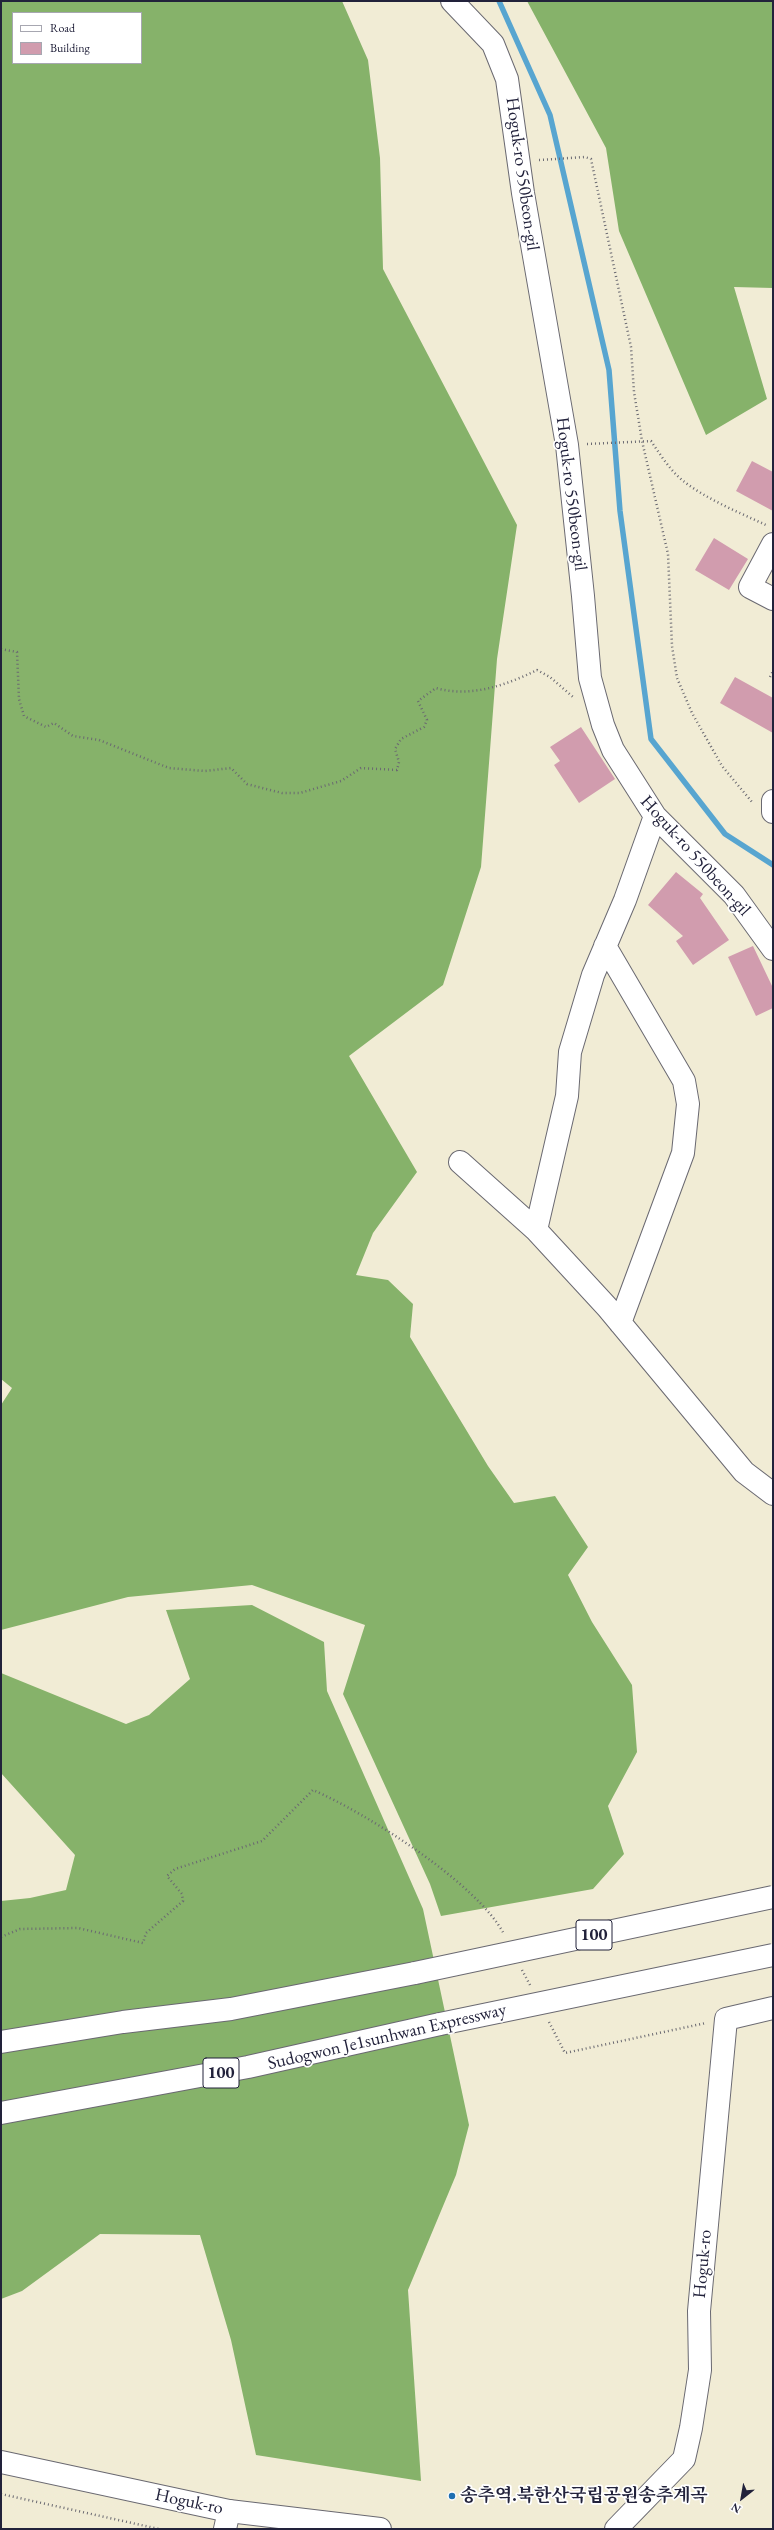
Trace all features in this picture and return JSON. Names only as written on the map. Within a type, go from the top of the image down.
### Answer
[{"type":"main road","name":"Hoguk-ro 550beon-gil","points":[[452,1],[493,44],[508,79],[523,193],[567,445],[584,596],[590,678],[603,725],[613,750],[655,816],[734,895],[773,949]]},
{"type":"main road","points":[[773,544],[750,587],[773,599]]},
{"type":"main road","points":[[773,801],[773,812]]},
{"type":"main road","points":[[536,1230],[567,1096],[570,1052],[593,975],[625,900],[655,816]]},
{"type":"main road","points":[[605,946],[684,1082],[688,1104],[683,1153],[620,1323]]},
{"type":"main road","points":[[460,1162],[536,1230],[620,1323],[744,1472],[773,1494]]},
{"type":"main road","name":"100","points":[[1,2042],[123,2022],[230,2009],[415,1973],[773,1897]]},
{"type":"main road","name":"Sudogwon Je1sunhwan Expressway","points":[[1,2113],[248,2068],[440,2024],[773,1955]]},
{"type":"main road","name":"Hoguk-ro","points":[[616,2529],[684,2459],[700,2370],[699,2311],[726,2019],[773,2008]]},
{"type":"main road","name":"Hoguk-ro","points":[[1,2462],[227,2520],[380,2529]]},
{"type":"path","points":[[536,160],[585,157],[591,159],[631,347],[634,392],[642,441],[668,554],[672,646],[677,678],[692,713],[722,766],[755,806],[762,811],[773,812]]},
{"type":"path","points":[[567,445],[651,441],[668,465],[682,480],[718,502],[773,529]]},
{"type":"path","points":[[1,649],[17,652],[19,699],[24,716],[46,727],[54,723],[73,736],[99,740],[170,768],[205,771],[231,768],[248,784],[282,793],[300,793],[341,781],[361,768],[397,770],[399,762],[395,749],[401,739],[424,727],[427,720],[418,701],[436,688],[460,693],[514,681],[537,670],[550,677],[576,702]]},
{"type":"path","points":[[770,677],[773,671]]},
{"type":"path","points":[[1,1937],[20,1929],[78,1928],[143,1943],[146,1933],[155,1923],[181,1906],[183,1901],[182,1894],[167,1876],[175,1869],[262,1841],[313,1790]]},
{"type":"path","points":[[1,2494],[159,2529]]},
{"type":"green space","points":[[1,1],[342,1],[368,60],[380,158],[383,269],[517,525],[497,659],[481,867],[443,985],[349,1056],[417,1172],[373,1233],[356,1275],[388,1280],[413,1304],[410,1337],[488,1466],[514,1503],[555,1496],[588,1547],[568,1575],[592,1622],[632,1685],[637,1752],[608,1806],[624,1854],[593,1889],[441,1916],[430,1884],[343,1694],[365,1625],[252,1585],[128,1597],[1,1630],[1,1405],[12,1388],[1,1379]]},
{"type":"green space","points":[[527,1],[773,1],[773,288],[734,287],[767,399],[706,435],[619,231],[606,148]]},
{"type":"green space","points":[[252,1605],[324,1642],[327,1691],[423,1909],[469,2125],[456,2175],[408,2290],[421,2481],[256,2455],[231,2340],[200,2235],[100,2234],[22,2291],[1,2299],[1,1901],[30,1898],[66,1890],[75,1855],[1,1773],[1,1673],[126,1724],[149,1715],[190,1679],[166,1610]]},
{"type":"building","points":[[752,461],[773,472],[773,511],[736,491]]},
{"type":"building","points":[[714,538],[748,559],[729,590],[695,570]]},
{"type":"building","points":[[735,677],[773,698],[773,733],[720,703]]},
{"type":"building","points":[[581,727],[615,779],[579,803],[554,765],[560,761],[550,747]]},
{"type":"building","points":[[676,872],[703,894],[700,898],[729,940],[693,965],[676,941],[683,936],[648,905]]},
{"type":"building","points":[[753,946],[773,988],[773,1008],[756,1016],[728,957]]},
{"type":"waterway","points":[[499,1],[550,115],[609,370],[620,511],[651,739],[725,834],[773,865]]},
{"type":"place","name":"송추역.북한산국립공원송추계곡","points":[[452,2496]]}]
